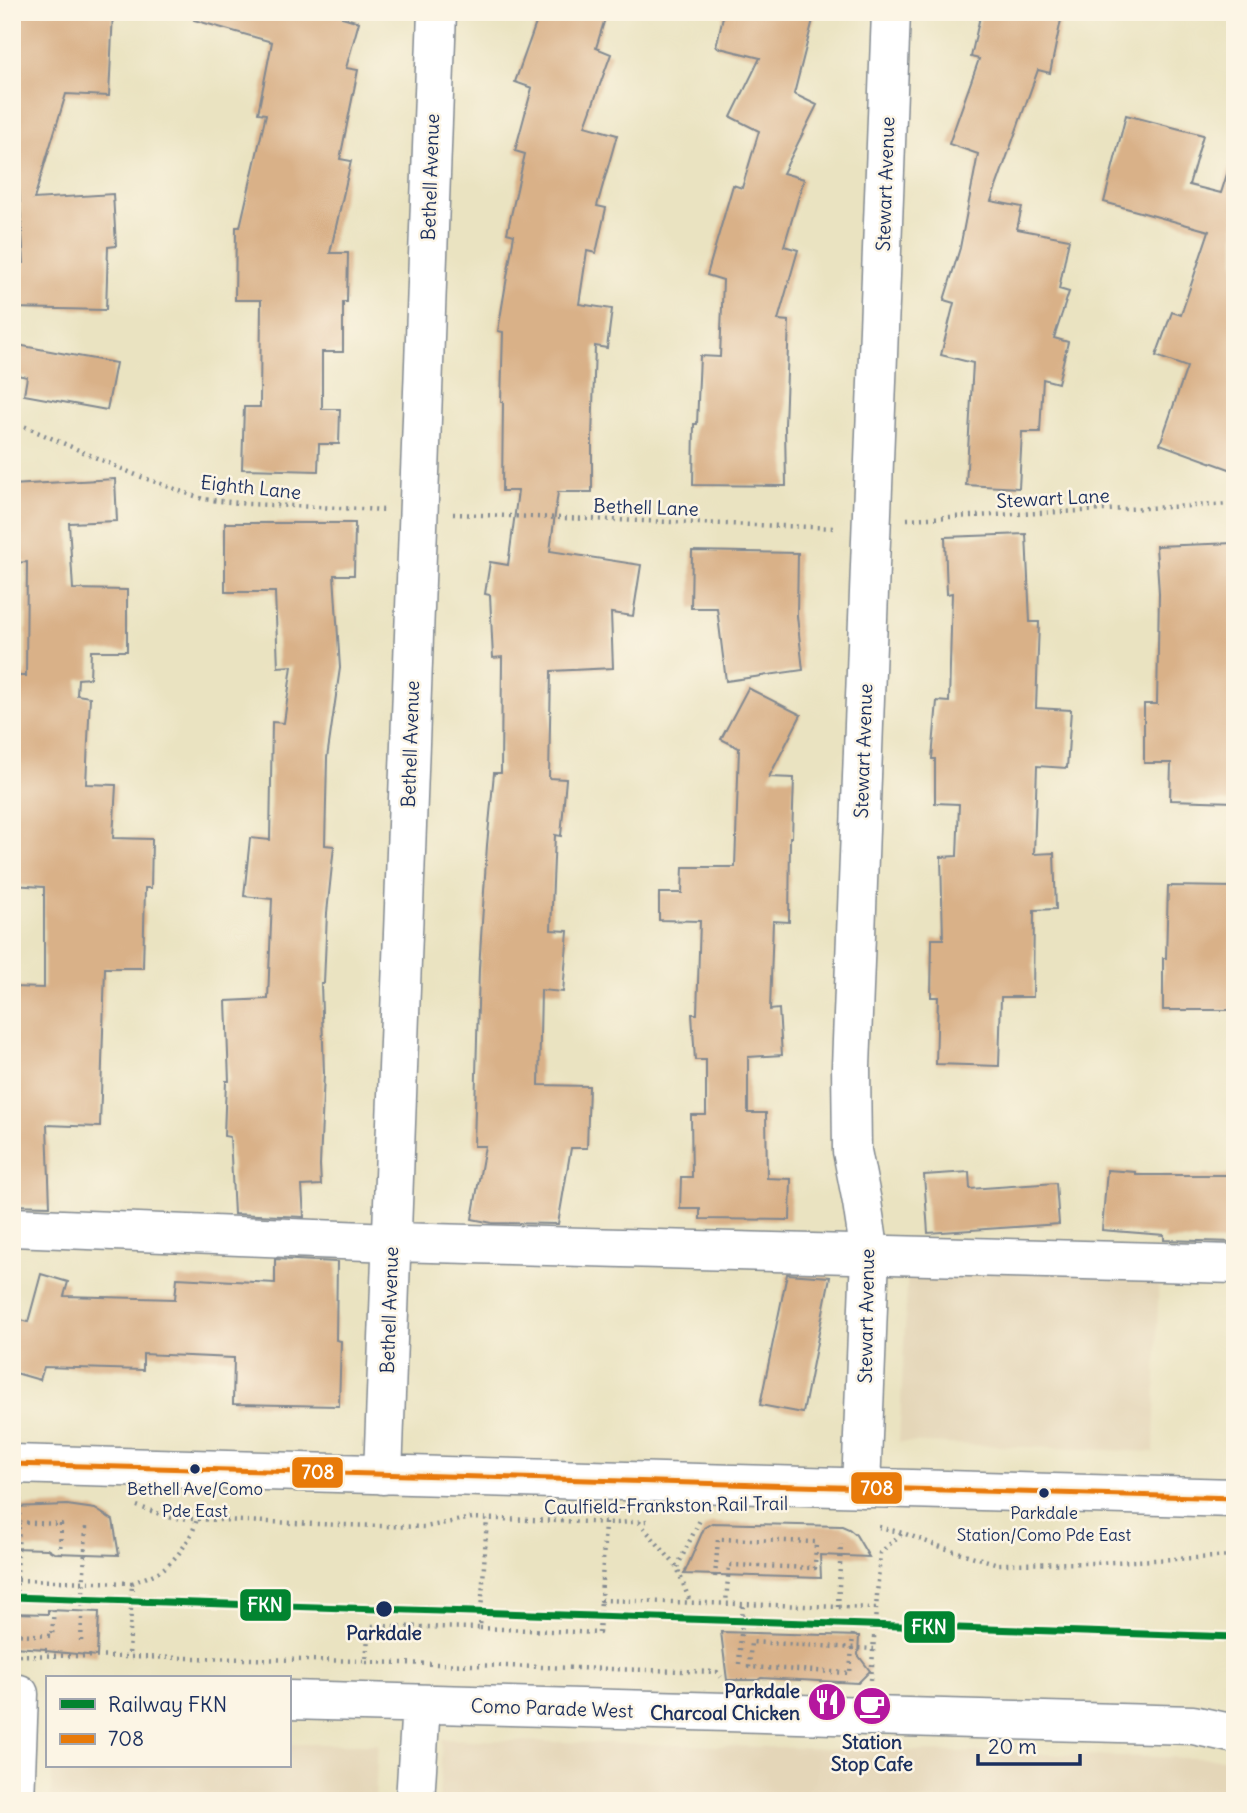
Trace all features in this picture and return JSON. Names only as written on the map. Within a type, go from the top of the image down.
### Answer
[{"type":"street","name":"Bethell Avenue","points":[[383,1475],[436,12]]},
{"type":"street","name":"Stewart Avenue","points":[[861,1488],[870,1255],[852,1151],[851,1066],[891,12]]},
{"type":"street","points":[[12,1227],[392,1242],[1235,1264]]},
{"type":"street","points":[[16,1478],[383,1475],[1235,1498]]},
{"type":"street","points":[[15,1801],[26,1694]]},
{"type":"street","name":"Como Parade West","points":[[290,1700],[1194,1725],[1235,1734]]},
{"type":"street","points":[[415,1801],[421,1704]]},
{"type":"street","name":"Como Parade West","points":[[1194,1725],[1235,1716]]},
{"type":"path","name":"Eighth Lane","points":[[12,421],[136,475],[203,499],[248,504],[418,512]]},
{"type":"path","name":"Stewart Lane","points":[[872,525],[905,519],[1235,504]]},
{"type":"path","name":"Bethell Lane","points":[[418,512],[835,528],[872,525]]},
{"type":"path","points":[[16,1478],[15,1537],[18,1580],[13,1655],[366,1661],[369,1626],[599,1633],[605,1523]]},
{"type":"path","points":[[871,1716],[870,1690],[880,1553],[903,1533],[906,1490]]},
{"type":"path","name":"Caulfield-Frankston Rail Trail","points":[[126,1503],[171,1518],[425,1527],[472,1518],[605,1523],[649,1521]]},
{"type":"path","points":[[18,1580],[132,1583],[161,1570],[170,1562],[195,1527],[197,1518]]},
{"type":"path","points":[[480,1628],[487,1519]]},
{"type":"path","name":"Caulfield-Frankston Rail Trail","points":[[677,1567],[700,1519],[690,1519]]},
{"type":"path","points":[[12,1522],[61,1524],[60,1554]]},
{"type":"path","points":[[639,1522],[677,1567],[690,1602]]},
{"type":"path","points":[[878,1526],[998,1564],[1094,1563],[1235,1556]]},
{"type":"path","points":[[82,1608],[81,1641],[86,1527],[86,1555]]},
{"type":"path","points":[[715,1577],[718,1539],[816,1542],[815,1568],[729,1565],[726,1604]]},
{"type":"path","points":[[838,1607],[841,1544],[839,1580]]},
{"type":"path","points":[[129,1657],[132,1583]]},
{"type":"path","points":[[601,1600],[876,1608]]},
{"type":"path","points":[[740,1631],[739,1664],[743,1604]]},
{"type":"path","points":[[12,1634],[52,1636],[54,1607]]},
{"type":"path","points":[[853,1634],[852,1647],[851,1660],[850,1673],[749,1667],[751,1642],[850,1648],[862,1648],[874,1649]]},
{"type":"shaded area","points":[[908,1266],[1159,1266],[1154,1452],[899,1442]]},
{"type":"shaded area","points":[[442,1739],[1235,1759],[1235,1801],[439,1801]]},
{"type":"shaded area","points":[[290,1744],[378,1744],[375,1801],[51,1801],[52,1768],[290,1768]]},
{"type":"building","points":[[15,12],[113,12],[109,96],[66,94],[34,199],[113,194],[116,246],[108,247],[106,310],[12,308],[12,263],[24,263],[18,173],[12,171]]},
{"type":"building","points":[[195,12],[343,12],[342,17],[359,22],[346,68],[358,70],[340,159],[351,161],[330,253],[348,253],[347,302],[343,302],[343,352],[322,352],[322,409],[340,409],[339,444],[319,444],[318,471],[242,469],[244,407],[260,407],[261,300],[235,300],[236,227],[240,227],[266,114],[258,113],[272,42],[194,20]]},
{"type":"building","points":[[540,12],[607,12],[596,48],[611,54],[585,126],[617,135],[597,206],[606,208],[596,253],[587,251],[579,304],[612,309],[607,348],[595,346],[592,492],[558,492],[550,551],[641,565],[633,616],[611,613],[613,668],[551,671],[549,778],[566,779],[561,836],[555,835],[551,930],[568,931],[563,992],[541,990],[539,1085],[589,1086],[587,1148],[571,1148],[558,1224],[492,1223],[472,1219],[485,1146],[474,1146],[479,969],[487,845],[494,773],[501,773],[502,657],[493,658],[490,595],[485,594],[490,562],[508,565],[518,491],[502,491],[503,332],[498,331],[514,235],[507,233],[525,154],[515,151],[532,88],[515,82]]},
{"type":"building","points":[[724,12],[815,12],[794,94],[817,105],[783,173],[804,179],[784,246],[798,250],[778,320],[789,321],[785,425],[786,486],[693,485],[694,424],[697,424],[700,356],[720,357],[723,280],[707,275],[733,185],[742,188],[759,131],[731,117],[760,58],[716,47]]},
{"type":"building","points":[[981,12],[1024,12],[1061,20],[1050,73],[1038,70],[991,201],[1022,207],[1017,229],[1069,239],[1059,289],[1069,292],[1054,338],[1068,342],[1058,383],[1043,379],[1040,432],[1022,432],[1019,488],[966,485],[973,363],[941,355],[954,303],[944,300],[960,248],[978,154],[949,144],[979,59],[971,57]]},
{"type":"building","points":[[1126,115],[1203,135],[1189,185],[1221,193],[1229,168],[1235,169],[1235,471],[1160,444],[1187,367],[1156,356],[1172,312],[1181,315],[1209,231],[1104,202]]},
{"type":"building","points":[[12,344],[116,363],[107,410],[24,395],[27,377],[12,374]]},
{"type":"building","points":[[115,479],[117,521],[69,523],[73,589],[127,590],[127,651],[91,651],[90,678],[78,679],[77,695],[90,697],[86,784],[116,785],[113,838],[152,839],[151,888],[145,888],[143,968],[105,968],[100,1127],[47,1125],[50,1206],[12,1205],[12,987],[44,988],[44,887],[12,885],[12,676],[26,676],[27,562],[12,563],[12,485]]},
{"type":"building","points":[[225,523],[355,523],[354,575],[334,575],[340,668],[327,758],[325,845],[334,846],[327,913],[324,983],[321,983],[324,1073],[321,1185],[302,1186],[304,1217],[234,1214],[230,1137],[224,1136],[226,1081],[229,1081],[226,1001],[268,999],[272,899],[244,896],[250,838],[270,840],[272,722],[284,723],[292,666],[278,667],[275,592],[225,592]]},
{"type":"building","points":[[1026,534],[1030,622],[1039,622],[1036,708],[1071,710],[1067,768],[1037,766],[1034,854],[1054,853],[1056,909],[1034,910],[1033,997],[1001,997],[999,1066],[936,1064],[938,997],[931,997],[932,939],[943,939],[941,857],[957,856],[959,804],[935,803],[935,759],[932,759],[937,701],[949,702],[952,593],[947,594],[945,537]]},
{"type":"building","points":[[1235,543],[1235,802],[1170,800],[1171,763],[1144,763],[1144,704],[1157,704],[1159,593],[1156,546]]},
{"type":"building","points":[[692,551],[798,553],[797,616],[803,670],[726,681],[717,608],[691,608]]},
{"type":"building","points":[[748,688],[801,715],[769,777],[794,778],[789,922],[773,921],[770,1010],[779,1009],[782,1055],[748,1057],[748,1113],[766,1113],[767,1178],[791,1179],[790,1220],[700,1219],[700,1209],[680,1209],[681,1177],[692,1177],[691,1115],[706,1115],[706,1060],[695,1060],[692,1014],[697,1014],[700,921],[659,920],[659,893],[682,893],[683,867],[735,867],[739,748],[721,739]]},
{"type":"building","points":[[1168,886],[1235,887],[1235,1010],[1163,1010]]},
{"type":"building","points":[[1107,1170],[1136,1172],[1136,1175],[1235,1175],[1235,1242],[1164,1240],[1164,1235],[1102,1230]]},
{"type":"building","points":[[969,1172],[970,1189],[1056,1183],[1059,1224],[928,1233],[924,1175]]},
{"type":"building","points":[[275,1259],[337,1262],[336,1340],[341,1341],[339,1406],[233,1404],[234,1358],[143,1354],[143,1370],[44,1367],[40,1380],[12,1372],[12,1317],[28,1322],[41,1274],[68,1282],[64,1296],[175,1299],[177,1278],[275,1283]]},
{"type":"building","points":[[787,1274],[830,1277],[803,1413],[760,1405]]},
{"type":"building","points":[[67,1505],[95,1509],[113,1520],[119,1555],[54,1553],[47,1549],[12,1548],[12,1507]]},
{"type":"building","points":[[712,1523],[842,1526],[856,1535],[869,1557],[820,1555],[821,1578],[684,1574],[704,1528]]},
{"type":"building","points":[[48,1610],[99,1612],[97,1656],[12,1647],[12,1613],[48,1614]]},
{"type":"building","points":[[721,1632],[859,1636],[858,1655],[870,1671],[858,1683],[761,1678],[727,1680]]},
{"type":"rail line","name":"FKN","points":[[12,1597],[1235,1637]]},
{"type":"transit line","name":"708","points":[[12,1464],[1235,1498]]},
{"type":"place","name":"Bethell Ave/Como Pde East","points":[[195,1469]]},
{"type":"place","name":"Parkdale Station/Como Pde East","points":[[1044,1493]]},
{"type":"place","name":"Parkdale","points":[[384,1609]]},
{"type":"place","name":"Parkdale Charcoal Chicken","points":[[827,1702]]},
{"type":"place","name":"Station Stop Cafe","points":[[872,1706]]}]
